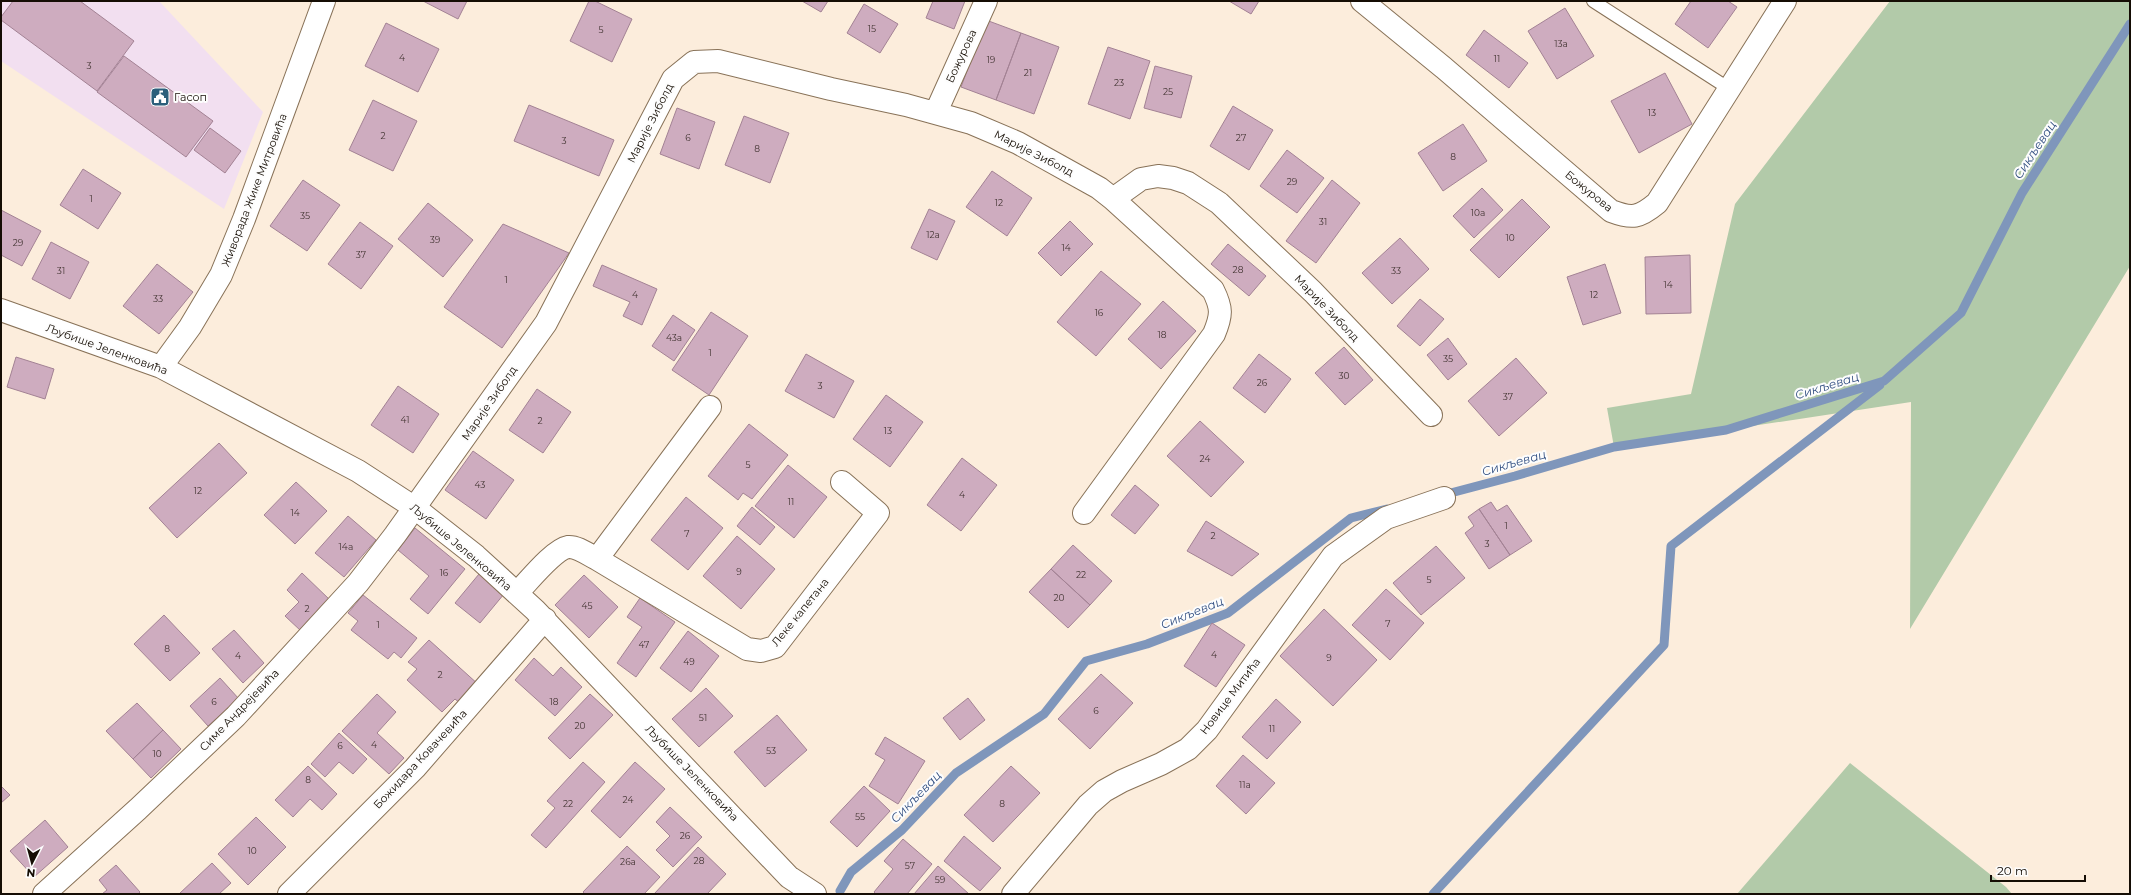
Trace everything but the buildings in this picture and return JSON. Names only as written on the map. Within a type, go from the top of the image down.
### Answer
[{"type":"street","name":"Живорада Жике Митровића","points":[[160,367],[190,327],[220,275],[244,219],[324,1]]},
{"type":"street","name":"Божурова","points":[[936,112],[986,1]]},
{"type":"street","name":"Божурова","points":[[1362,1],[1444,68],[1611,211],[1626,217],[1637,216],[1647,211],[1656,203],[1728,88],[1785,1]]},
{"type":"street","name":"Марије Зиболд","points":[[415,508],[546,323],[673,78],[694,62],[718,61],[831,89],[936,112],[971,123],[1018,143],[1078,176],[1113,199],[1213,290],[1220,305],[1219,321],[1214,334],[1084,513]]},
{"type":"street","name":"Марије Зиболд","points":[[1113,199],[1142,179],[1158,176],[1173,178],[1188,183],[1219,203],[1313,292],[1431,415]]},
{"type":"street","name":"Љубише Јеленковића","points":[[1,310],[160,367],[358,471],[415,508],[476,556],[545,619],[789,877],[815,894]]},
{"type":"street","points":[[597,558],[710,407]]},
{"type":"street","name":"Леке капетана","points":[[517,593],[558,551],[568,547],[577,548],[597,558],[747,649],[761,651],[775,647],[878,513],[842,482]]},
{"type":"street","name":"Новице Митића","points":[[1013,894],[1088,805],[1104,791],[1122,781],[1162,764],[1188,749],[1207,730],[1333,556],[1386,518],[1444,498]]},
{"type":"street","name":"Симе Андрејевића","points":[[44,894],[138,809],[236,716],[358,583],[415,508]]},
{"type":"street","name":"Божидара Ковачевића","points":[[289,894],[415,768],[545,619]]},
{"type":"lane","points":[[1593,1],[1728,88]]},
{"type":"shaded area","points":[[1,1],[159,1],[263,112],[224,209],[1,61]]},
{"type":"green space","points":[[1890,1],[2130,1],[2130,266],[1910,629],[1911,402],[1614,447],[1607,408],[1691,394],[1735,204]]},
{"type":"green space","points":[[1850,763],[2006,887],[2012,894],[1737,894]]},
{"type":"waterway","name":"Сикљевац","points":[[1443,495],[1614,447],[1726,430],[1884,381],[1961,313],[2022,193],[2130,24]]},
{"type":"waterway","points":[[1433,894],[1664,645],[1671,546],[1880,385]]},
{"type":"waterway","name":"Сикљевац","points":[[840,891],[851,872],[902,830],[956,773],[1044,714],[1086,661],[1147,644],[1228,613],[1351,518],[1387,509]]},
{"type":"place","name":"Гасоп","points":[[160,97]]}]
